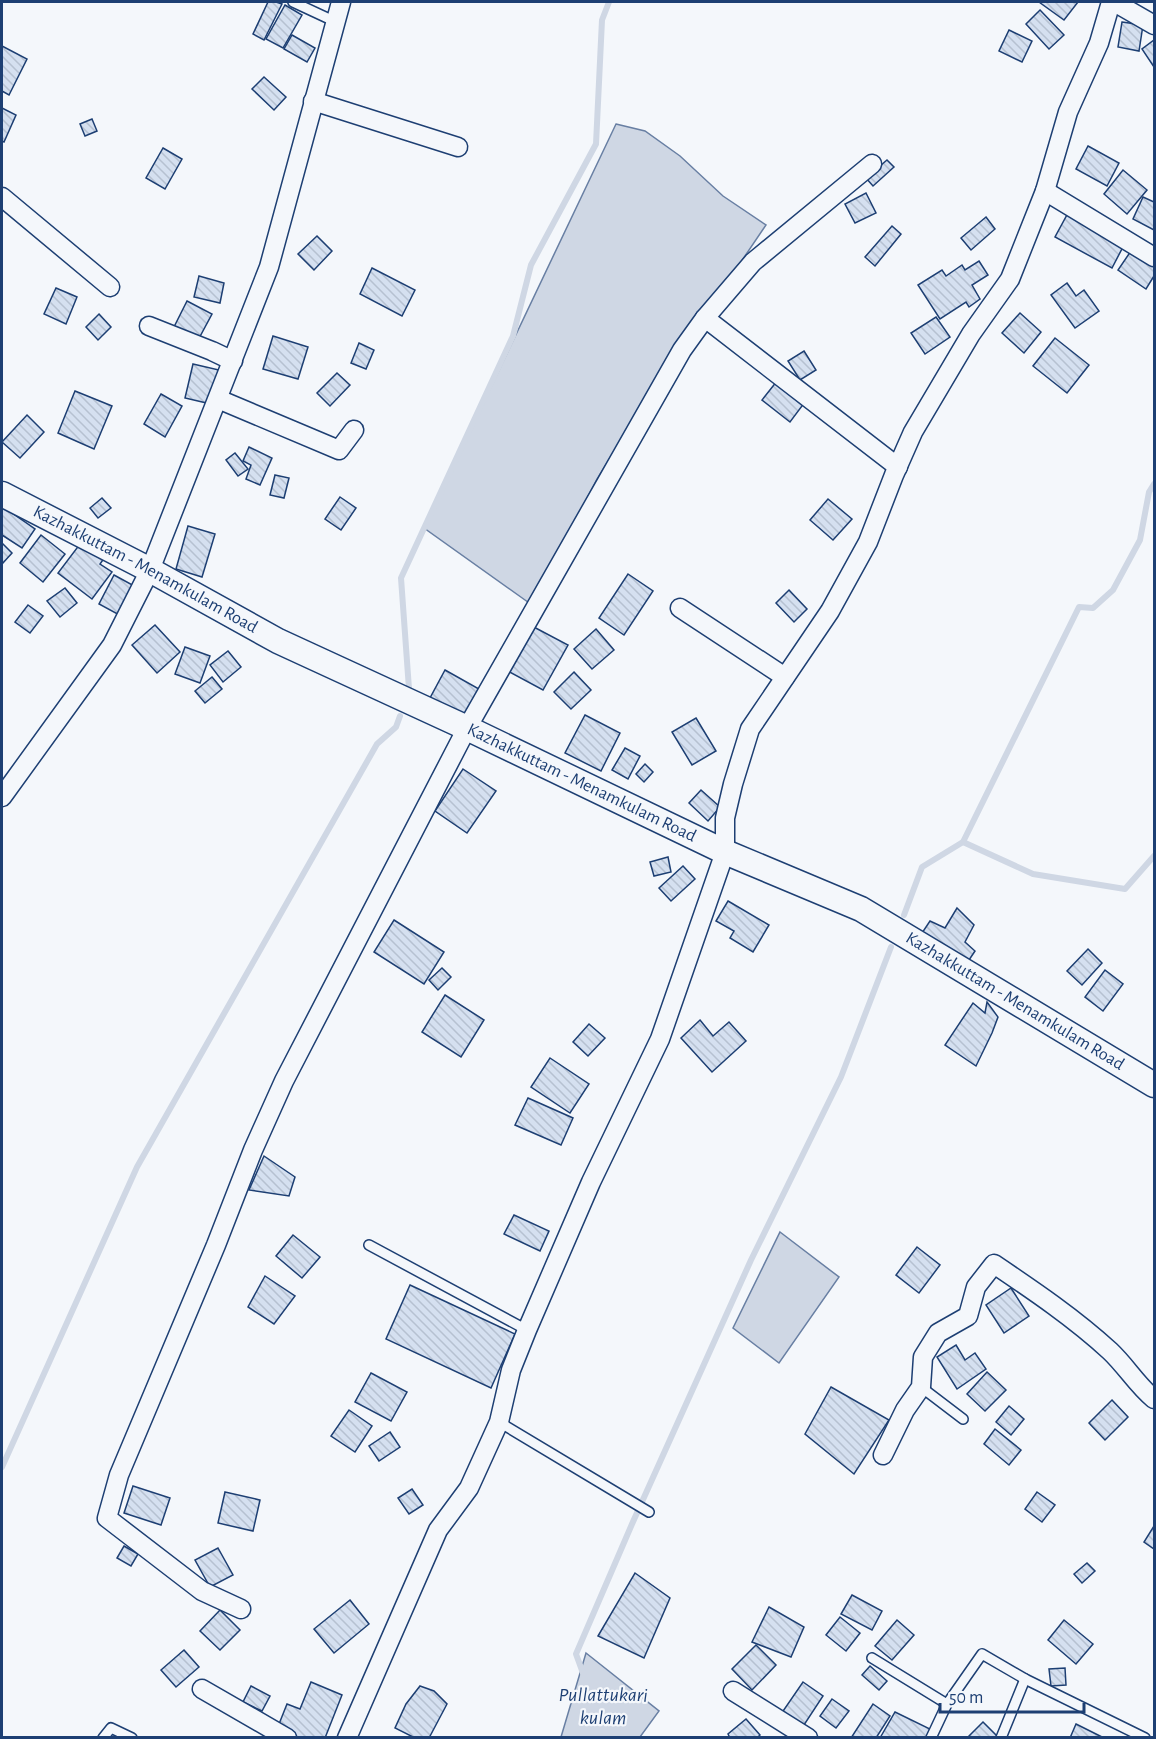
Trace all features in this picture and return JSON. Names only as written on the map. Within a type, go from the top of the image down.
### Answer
[{"type":"main road","name":"Kazhakkuttam - Menamkulam Road","points":[[2,494],[150,570],[278,641],[467,728],[724,852],[861,909],[1155,1085]]},
{"type":"street","points":[[2,797],[112,645],[150,570],[269,267],[341,2]]},
{"type":"street","points":[[347,1737],[438,1530],[469,1488],[499,1422],[511,1370],[527,1330],[591,1182],[660,1039],[724,852],[725,818],[750,729],[830,611],[868,542],[913,432],[971,334],[1011,279],[1045,191],[1068,112],[1100,43],[1113,2],[1155,25]]},
{"type":"street","points":[[313,102],[458,147]]},
{"type":"street","points":[[241,1609],[202,1591],[107,1518],[119,1475],[216,1245],[253,1150],[284,1081],[467,728],[682,350],[705,318],[753,262],[872,164]]},
{"type":"street","points":[[1045,191],[1155,257]]},
{"type":"street","points":[[2,197],[110,287]]},
{"type":"street","points":[[705,318],[898,467]]},
{"type":"street","points":[[149,326],[232,361]]},
{"type":"street","points":[[218,399],[339,450],[354,430]]},
{"type":"street","points":[[680,608],[784,677]]},
{"type":"street","points":[[883,1455],[905,1410],[921,1387],[922,1357],[938,1333],[968,1316],[976,1287],[994,1264],[1073,1319],[1112,1353],[1144,1390],[1155,1399]]},
{"type":"street","points":[[202,1689],[287,1737]]},
{"type":"street","points":[[733,1691],[808,1737]]},
{"type":"lane","points":[[292,2],[336,22]]},
{"type":"lane","points":[[369,1245],[527,1330]]},
{"type":"lane","points":[[921,1387],[963,1419]]},
{"type":"lane","points":[[499,1422],[649,1512]]},
{"type":"lane","points":[[931,1737],[947,1704],[982,1654],[1025,1679],[1145,1737]]},
{"type":"lane","points":[[872,1658],[947,1704]]},
{"type":"lane","points":[[1001,1737],[1025,1679]]},
{"type":"lane","points":[[103,1737],[111,1728],[132,1737]]},
{"type":"water","points":[[616,124],[645,131],[680,156],[723,196],[766,225],[631,424],[597,479],[532,605],[424,528]]},
{"type":"water","points":[[780,1232],[839,1277],[779,1363],[733,1328]]},
{"type":"water","name":"Pullattukari kulam","points":[[586,1653],[659,1711],[640,1737],[561,1737]]},
{"type":"building","points":[[268,2],[282,4],[264,40],[253,34]]},
{"type":"building","points":[[1039,2],[1078,2],[1064,20]]},
{"type":"building","points":[[285,5],[302,15],[283,48],[266,39]]},
{"type":"building","points":[[1040,10],[1064,35],[1049,49],[1026,24]]},
{"type":"building","points":[[1122,22],[1143,25],[1139,51],[1118,47]]},
{"type":"building","points":[[1009,30],[1032,41],[1022,62],[999,51]]},
{"type":"building","points":[[292,35],[315,48],[307,62],[284,49]]},
{"type":"building","points":[[1154,40],[1154,67],[1142,49]]},
{"type":"building","points":[[2,46],[27,59],[9,95],[2,91]]},
{"type":"building","points":[[264,77],[286,97],[274,110],[252,89]]},
{"type":"building","points":[[2,108],[16,115],[4,142],[2,141]]},
{"type":"building","points":[[92,119],[97,131],[85,136],[80,124]]},
{"type":"building","points":[[1088,146],[1119,163],[1107,186],[1076,169]]},
{"type":"building","points":[[163,148],[182,159],[165,189],[146,178]]},
{"type":"building","points":[[887,160],[894,167],[873,186],[866,178]]},
{"type":"building","points":[[1123,170],[1147,190],[1127,214],[1104,194]]},
{"type":"building","points":[[866,193],[876,213],[855,223],[845,204]]},
{"type":"building","points":[[1143,197],[1154,202],[1154,230],[1133,219]]},
{"type":"building","points":[[1068,213],[1125,243],[1112,268],[1055,237]]},
{"type":"building","points":[[986,217],[995,229],[971,250],[961,238]]},
{"type":"building","points":[[892,226],[901,234],[875,266],[865,257]]},
{"type":"building","points":[[317,236],[332,251],[314,270],[298,254]]},
{"type":"building","points":[[1133,248],[1154,262],[1154,276],[1146,289],[1118,270]]},
{"type":"building","points":[[979,261],[988,275],[972,285],[980,299],[969,307],[966,302],[940,319],[918,285],[942,270],[946,276],[962,265],[965,270]]},
{"type":"building","points":[[372,268],[415,290],[402,316],[360,294]]},
{"type":"building","points":[[199,276],[224,283],[220,303],[194,297]]},
{"type":"building","points":[[1067,283],[1076,296],[1084,290],[1099,311],[1075,328],[1051,295]]},
{"type":"building","points":[[56,288],[77,297],[66,324],[44,314]]},
{"type":"building","points":[[187,301],[212,314],[197,342],[173,329]]},
{"type":"building","points":[[1020,313],[1041,332],[1024,353],[1002,333]]},
{"type":"building","points":[[99,314],[111,327],[98,340],[86,327]]},
{"type":"building","points":[[936,317],[950,337],[925,354],[911,333]]},
{"type":"building","points":[[273,336],[308,347],[298,379],[263,369]]},
{"type":"building","points":[[1055,338],[1089,365],[1067,393],[1033,366]]},
{"type":"building","points":[[359,343],[374,350],[366,369],[351,363]]},
{"type":"building","points":[[804,351],[816,370],[800,380],[788,361]]},
{"type":"building","points":[[193,364],[219,370],[211,404],[185,398]]},
{"type":"building","points":[[337,373],[350,385],[330,406],[317,393]]},
{"type":"building","points":[[777,381],[805,402],[790,422],[762,400]]},
{"type":"building","points":[[75,391],[112,406],[94,449],[58,433]]},
{"type":"building","points":[[161,394],[182,406],[165,437],[144,424]]},
{"type":"building","points":[[27,415],[44,432],[20,458],[2,442]]},
{"type":"building","points":[[249,447],[272,458],[260,485],[246,479],[251,465],[243,461]]},
{"type":"building","points":[[235,453],[248,469],[238,476],[226,460]]},
{"type":"building","points":[[275,475],[289,478],[284,498],[270,495]]},
{"type":"building","points":[[340,497],[356,508],[341,530],[325,519]]},
{"type":"building","points":[[102,498],[111,508],[98,518],[90,508]]},
{"type":"building","points":[[828,499],[852,519],[833,540],[810,520]]},
{"type":"building","points":[[2,506],[35,529],[22,548],[2,535]]},
{"type":"building","points":[[188,526],[215,534],[202,577],[176,569]]},
{"type":"building","points":[[41,535],[65,554],[43,582],[20,563]]},
{"type":"building","points":[[83,540],[105,557],[100,564],[112,572],[92,599],[58,573]]},
{"type":"building","points":[[2,543],[12,553],[2,564]]},
{"type":"building","points":[[628,574],[653,591],[624,635],[599,618]]},
{"type":"building","points":[[114,575],[138,588],[123,617],[99,604]]},
{"type":"building","points":[[65,588],[77,603],[60,617],[47,601]]},
{"type":"building","points":[[789,590],[807,609],[794,622],[776,603]]},
{"type":"building","points":[[28,605],[43,616],[30,633],[15,622]]},
{"type":"building","points":[[155,625],[180,652],[157,673],[132,645]]},
{"type":"building","points":[[530,625],[568,645],[543,690],[506,670]]},
{"type":"building","points":[[596,629],[614,650],[592,669],[574,649]]},
{"type":"building","points":[[185,647],[210,656],[200,683],[175,674]]},
{"type":"building","points":[[228,651],[241,667],[223,682],[210,665]]},
{"type":"building","points":[[445,670],[479,689],[464,717],[430,698]]},
{"type":"building","points":[[574,672],[591,690],[571,709],[554,692]]},
{"type":"building","points":[[212,677],[222,689],[205,703],[195,691]]},
{"type":"building","points":[[585,715],[620,733],[601,771],[565,753]]},
{"type":"building","points":[[696,718],[716,751],[692,765],[672,732]]},
{"type":"building","points":[[625,748],[640,756],[628,779],[612,770]]},
{"type":"building","points":[[645,764],[653,772],[644,782],[636,774]]},
{"type":"building","points":[[463,769],[496,791],[467,833],[435,811]]},
{"type":"building","points":[[701,790],[720,807],[708,821],[689,803]]},
{"type":"building","points":[[668,857],[671,872],[654,876],[650,862]]},
{"type":"building","points":[[683,866],[695,879],[671,901],[659,888]]},
{"type":"building","points":[[728,901],[769,925],[753,952],[730,938],[734,931],[716,921]]},
{"type":"building","points":[[957,908],[974,925],[965,942],[975,951],[965,966],[920,936],[930,921],[945,928]]},
{"type":"building","points":[[394,920],[444,952],[424,984],[374,952]]},
{"type":"building","points":[[1088,949],[1102,963],[1082,985],[1067,971]]},
{"type":"building","points":[[442,968],[451,977],[438,990],[429,980]]},
{"type":"building","points":[[1105,970],[1123,984],[1103,1011],[1085,997]]},
{"type":"building","points":[[445,995],[484,1020],[461,1057],[422,1032]]},
{"type":"building","points":[[987,1002],[998,1017],[976,1066],[945,1045],[973,1003],[985,1013]]},
{"type":"building","points":[[700,1020],[713,1036],[729,1022],[746,1041],[712,1072],[681,1038]]},
{"type":"building","points":[[589,1024],[605,1038],[588,1056],[573,1042]]},
{"type":"building","points":[[550,1058],[589,1084],[570,1113],[531,1087]]},
{"type":"building","points":[[528,1098],[573,1118],[561,1145],[515,1125]]},
{"type":"building","points":[[264,1156],[295,1177],[289,1196],[249,1190]]},
{"type":"building","points":[[514,1215],[549,1231],[540,1251],[504,1234]]},
{"type":"building","points":[[293,1235],[320,1257],[302,1278],[276,1256]]},
{"type":"building","points":[[917,1247],[940,1265],[919,1293],[896,1275]]},
{"type":"building","points":[[265,1276],[295,1296],[274,1324],[248,1307]]},
{"type":"building","points":[[410,1285],[515,1334],[491,1388],[386,1339]]},
{"type":"building","points":[[1011,1288],[1029,1316],[1004,1333],[986,1305]]},
{"type":"building","points":[[956,1345],[965,1360],[975,1353],[986,1369],[957,1389],[937,1357]]},
{"type":"building","points":[[987,1372],[1006,1390],[985,1411],[967,1394]]},
{"type":"building","points":[[371,1373],[407,1392],[391,1421],[355,1402]]},
{"type":"building","points":[[831,1387],[889,1420],[854,1474],[805,1434]]},
{"type":"building","points":[[1112,1400],[1128,1417],[1105,1440],[1089,1423]]},
{"type":"building","points":[[1009,1406],[1024,1419],[1011,1435],[996,1422]]},
{"type":"building","points":[[349,1410],[372,1426],[355,1452],[331,1436]]},
{"type":"building","points":[[995,1429],[1021,1450],[1009,1465],[984,1444]]},
{"type":"building","points":[[390,1432],[400,1447],[379,1461],[369,1446]]},
{"type":"building","points":[[133,1486],[170,1498],[161,1525],[124,1513]]},
{"type":"building","points":[[412,1489],[423,1505],[409,1514],[398,1498]]},
{"type":"building","points":[[225,1492],[260,1500],[253,1531],[218,1523]]},
{"type":"building","points":[[1037,1492],[1055,1505],[1042,1522],[1025,1509]]},
{"type":"building","points":[[1154,1526],[1154,1549],[1144,1542]]},
{"type":"building","points":[[124,1546],[138,1554],[131,1566],[117,1558]]},
{"type":"building","points":[[218,1548],[233,1575],[210,1587],[195,1560]]},
{"type":"building","points":[[1087,1563],[1095,1571],[1082,1583],[1074,1574]]},
{"type":"building","points":[[635,1573],[670,1598],[644,1658],[598,1636]]},
{"type":"building","points":[[852,1595],[882,1611],[872,1630],[841,1614]]},
{"type":"building","points":[[350,1600],[369,1624],[334,1653],[314,1629]]},
{"type":"building","points":[[769,1607],[804,1627],[791,1657],[752,1642]]},
{"type":"building","points":[[220,1610],[240,1630],[220,1650],[200,1631]]},
{"type":"building","points":[[840,1617],[860,1633],[846,1651],[826,1635]]},
{"type":"building","points":[[897,1620],[914,1635],[892,1660],[875,1646]]},
{"type":"building","points":[[1064,1620],[1093,1644],[1076,1664],[1048,1640]]},
{"type":"building","points":[[756,1645],[776,1665],[752,1690],[732,1669]]},
{"type":"building","points":[[184,1650],[199,1667],[176,1687],[161,1670]]},
{"type":"building","points":[[870,1666],[887,1681],[879,1690],[862,1675]]},
{"type":"building","points":[[1065,1668],[1066,1685],[1051,1686],[1049,1669]]},
{"type":"building","points":[[311,1682],[342,1695],[325,1738],[297,1738],[277,1729],[287,1704],[300,1709]]},
{"type":"building","points":[[803,1682],[823,1696],[802,1728],[781,1714]]},
{"type":"building","points":[[251,1686],[270,1696],[262,1711],[243,1702]]},
{"type":"building","points":[[420,1686],[434,1691],[447,1704],[429,1738],[415,1738],[395,1728],[406,1704]]},
{"type":"building","points":[[832,1699],[849,1711],[836,1728],[820,1716]]},
{"type":"building","points":[[873,1704],[890,1716],[876,1738],[851,1738]]},
{"type":"building","points":[[895,1712],[930,1729],[926,1738],[880,1738]]},
{"type":"building","points":[[746,1719],[760,1735],[757,1738],[730,1738],[728,1734]]},
{"type":"building","points":[[983,1722],[997,1736],[995,1738],[967,1738]]},
{"type":"building","points":[[1076,1724],[1104,1738],[1070,1738]]},
{"type":"waterway","points":[[409,689],[401,578],[513,336],[531,265],[596,144],[602,20],[609,2]]},
{"type":"waterway","points":[[1154,484],[1149,492],[1140,540],[1113,590],[1093,608],[1079,607],[963,842],[1033,874],[1125,889],[1154,856]]},
{"type":"waterway","points":[[2,1467],[137,1167],[377,744],[396,727],[400,716]]},
{"type":"waterway","points":[[904,915],[922,867],[963,842]]},
{"type":"waterway","points":[[584,1676],[576,1654],[751,1260],[841,1077],[891,947]]}]
